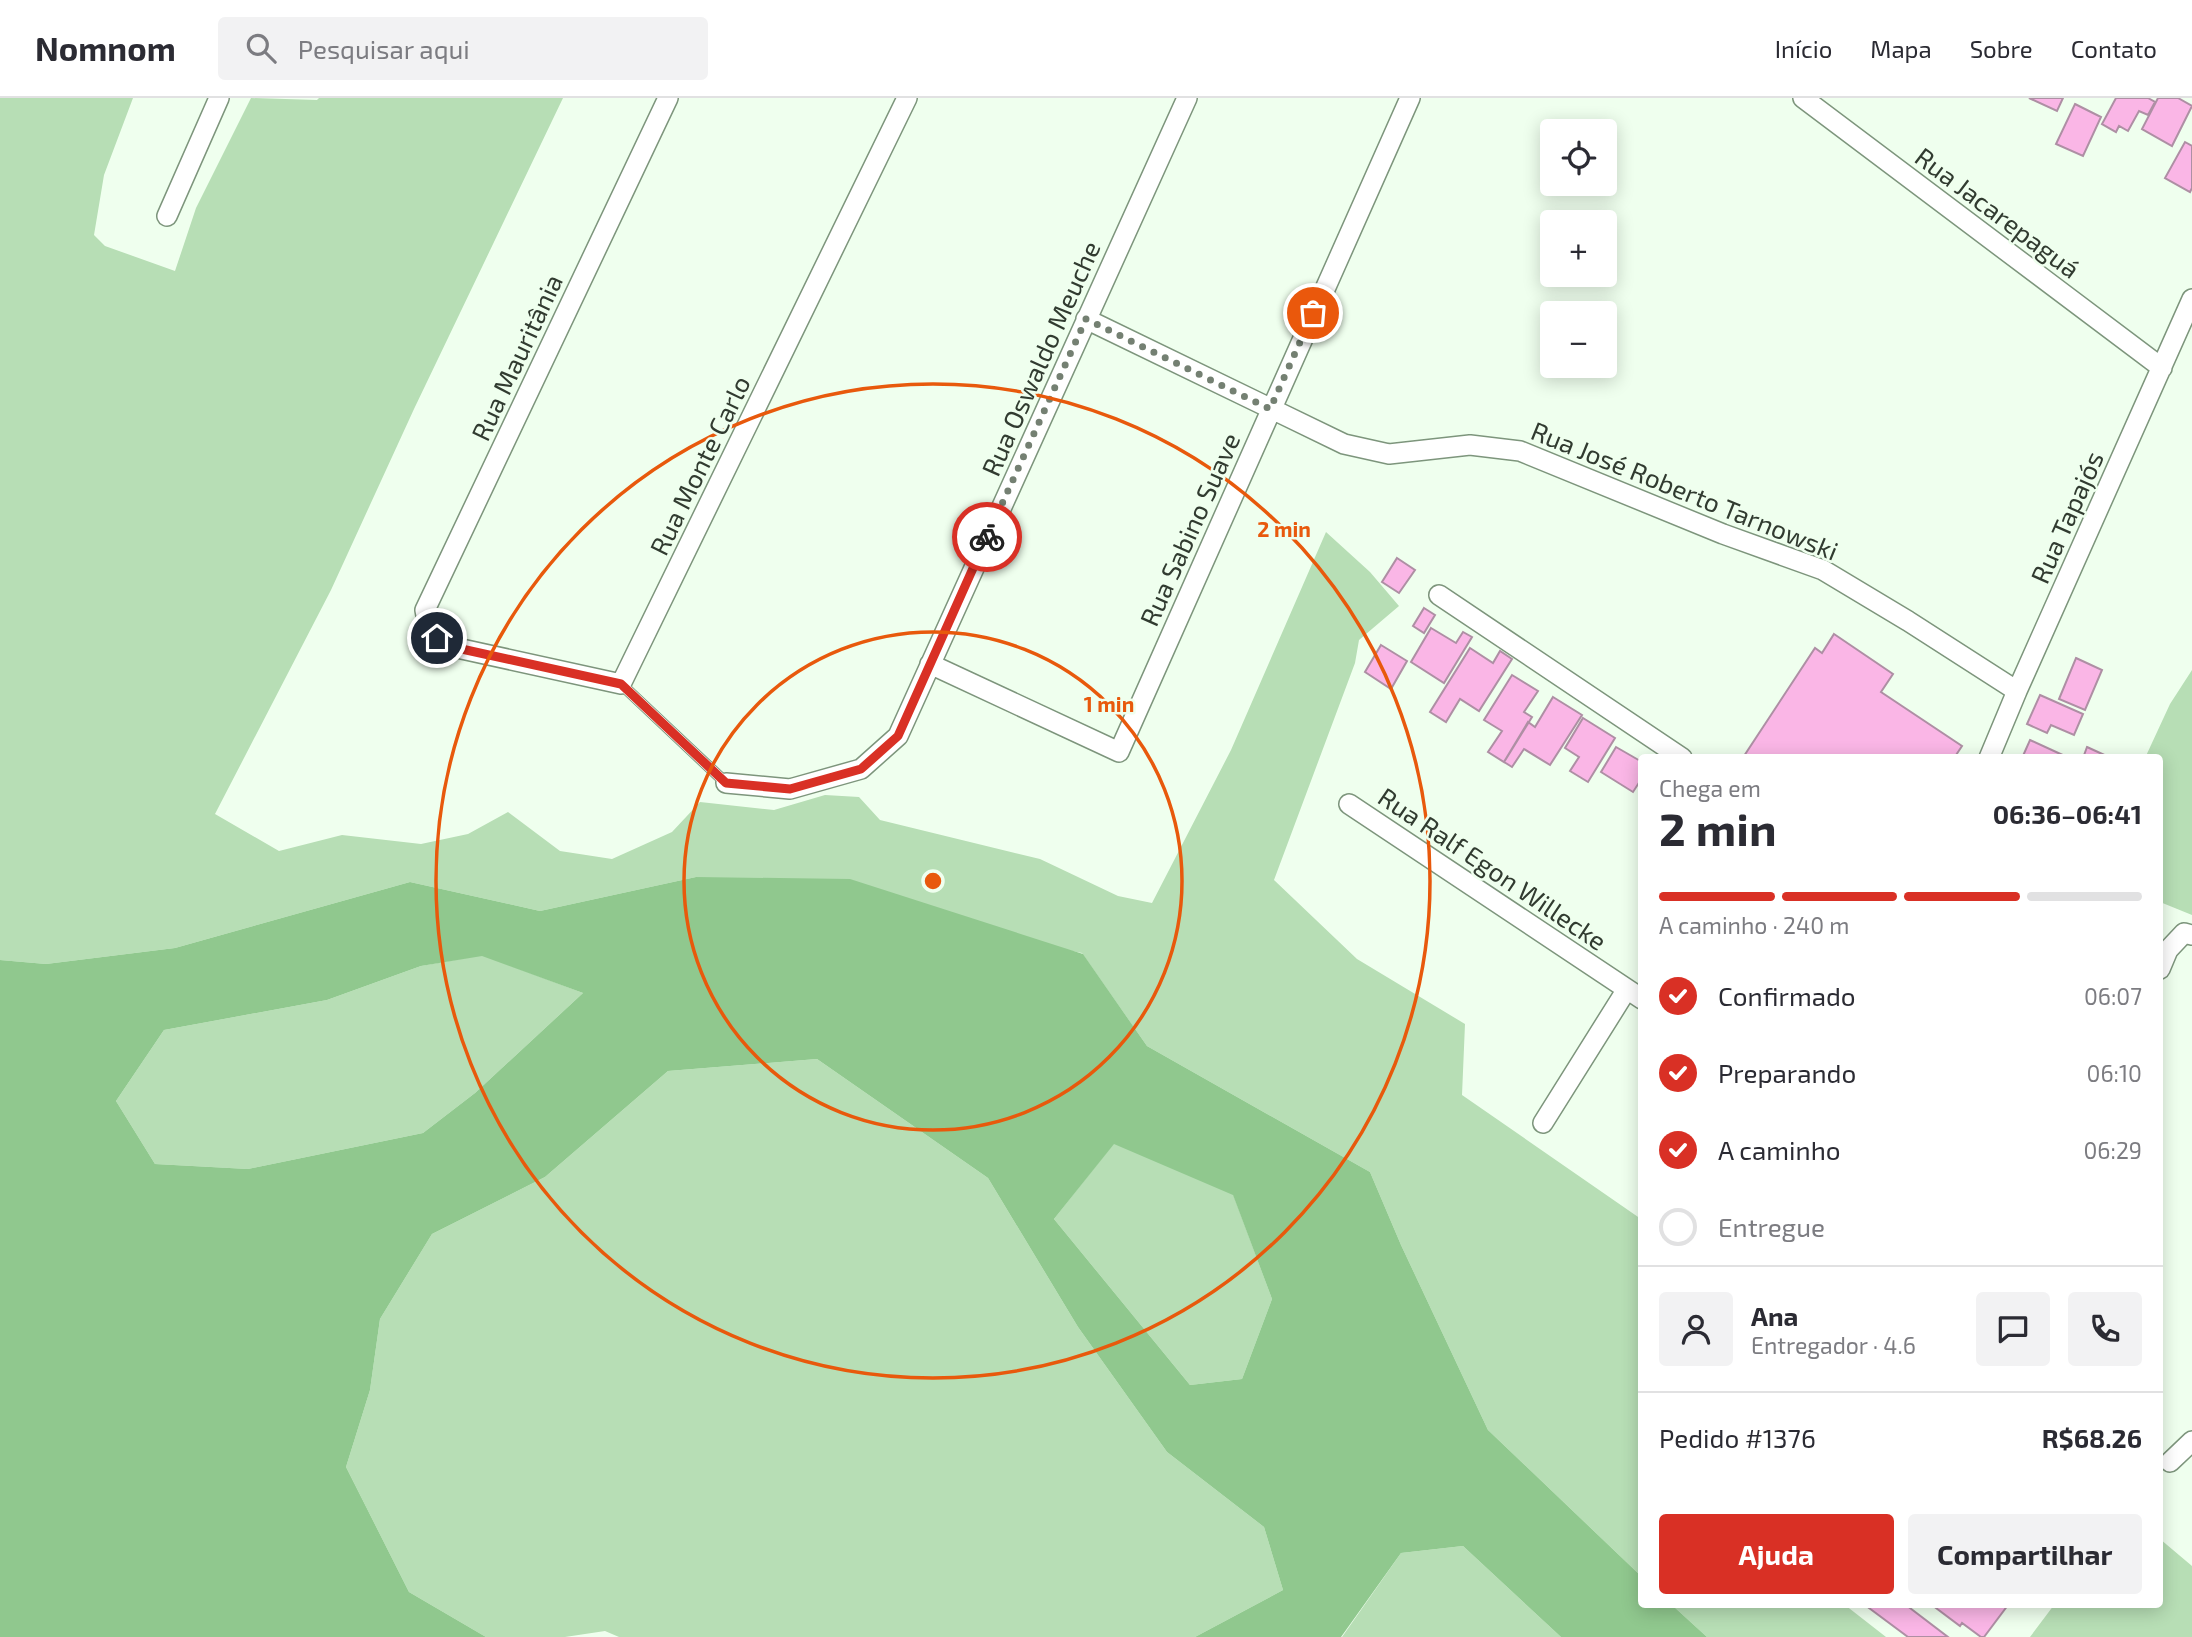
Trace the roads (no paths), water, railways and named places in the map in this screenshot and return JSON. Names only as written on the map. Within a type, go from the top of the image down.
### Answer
[{"type":"street","points":[[167,216],[219,98]]},
{"type":"street","name":"Rua Mauritânia","points":[[621,684],[448,646],[428,627],[425,610],[668,98]]},
{"type":"street","name":"Rua Monte Carlo","points":[[621,684],[907,98]]},
{"type":"street","name":"Rua Oswaldo Meuche","points":[[726,783],[790,789],[861,769],[898,736],[1187,98]]},
{"type":"street","name":"Rua Sabino Suave","points":[[930,664],[1119,752],[1410,98]]},
{"type":"street","name":"Rua Jacarepaguá","points":[[1803,98],[2162,368]]},
{"type":"street","name":"Rua Tapajós","points":[[1991,754],[2192,299]]},
{"type":"street","name":"Rua José Roberto Tarnowski","points":[[1086,319],[1344,444],[1389,454],[1470,445],[1520,451],[1723,534],[1823,570],[1909,621],[2017,691]]},
{"type":"street","points":[[1439,595],[1676,754]]},
{"type":"street","name":"Rua Ralf Egon Willecke","points":[[1349,804],[1634,994]]},
{"type":"street","points":[[2163,962],[2168,950],[2184,933],[2192,935]]},
{"type":"street","points":[[1543,1123],[1634,994]]},
{"type":"street","points":[[2170,1462],[2192,1441]]},
{"type":"lane","points":[[621,684],[726,783]]}]
